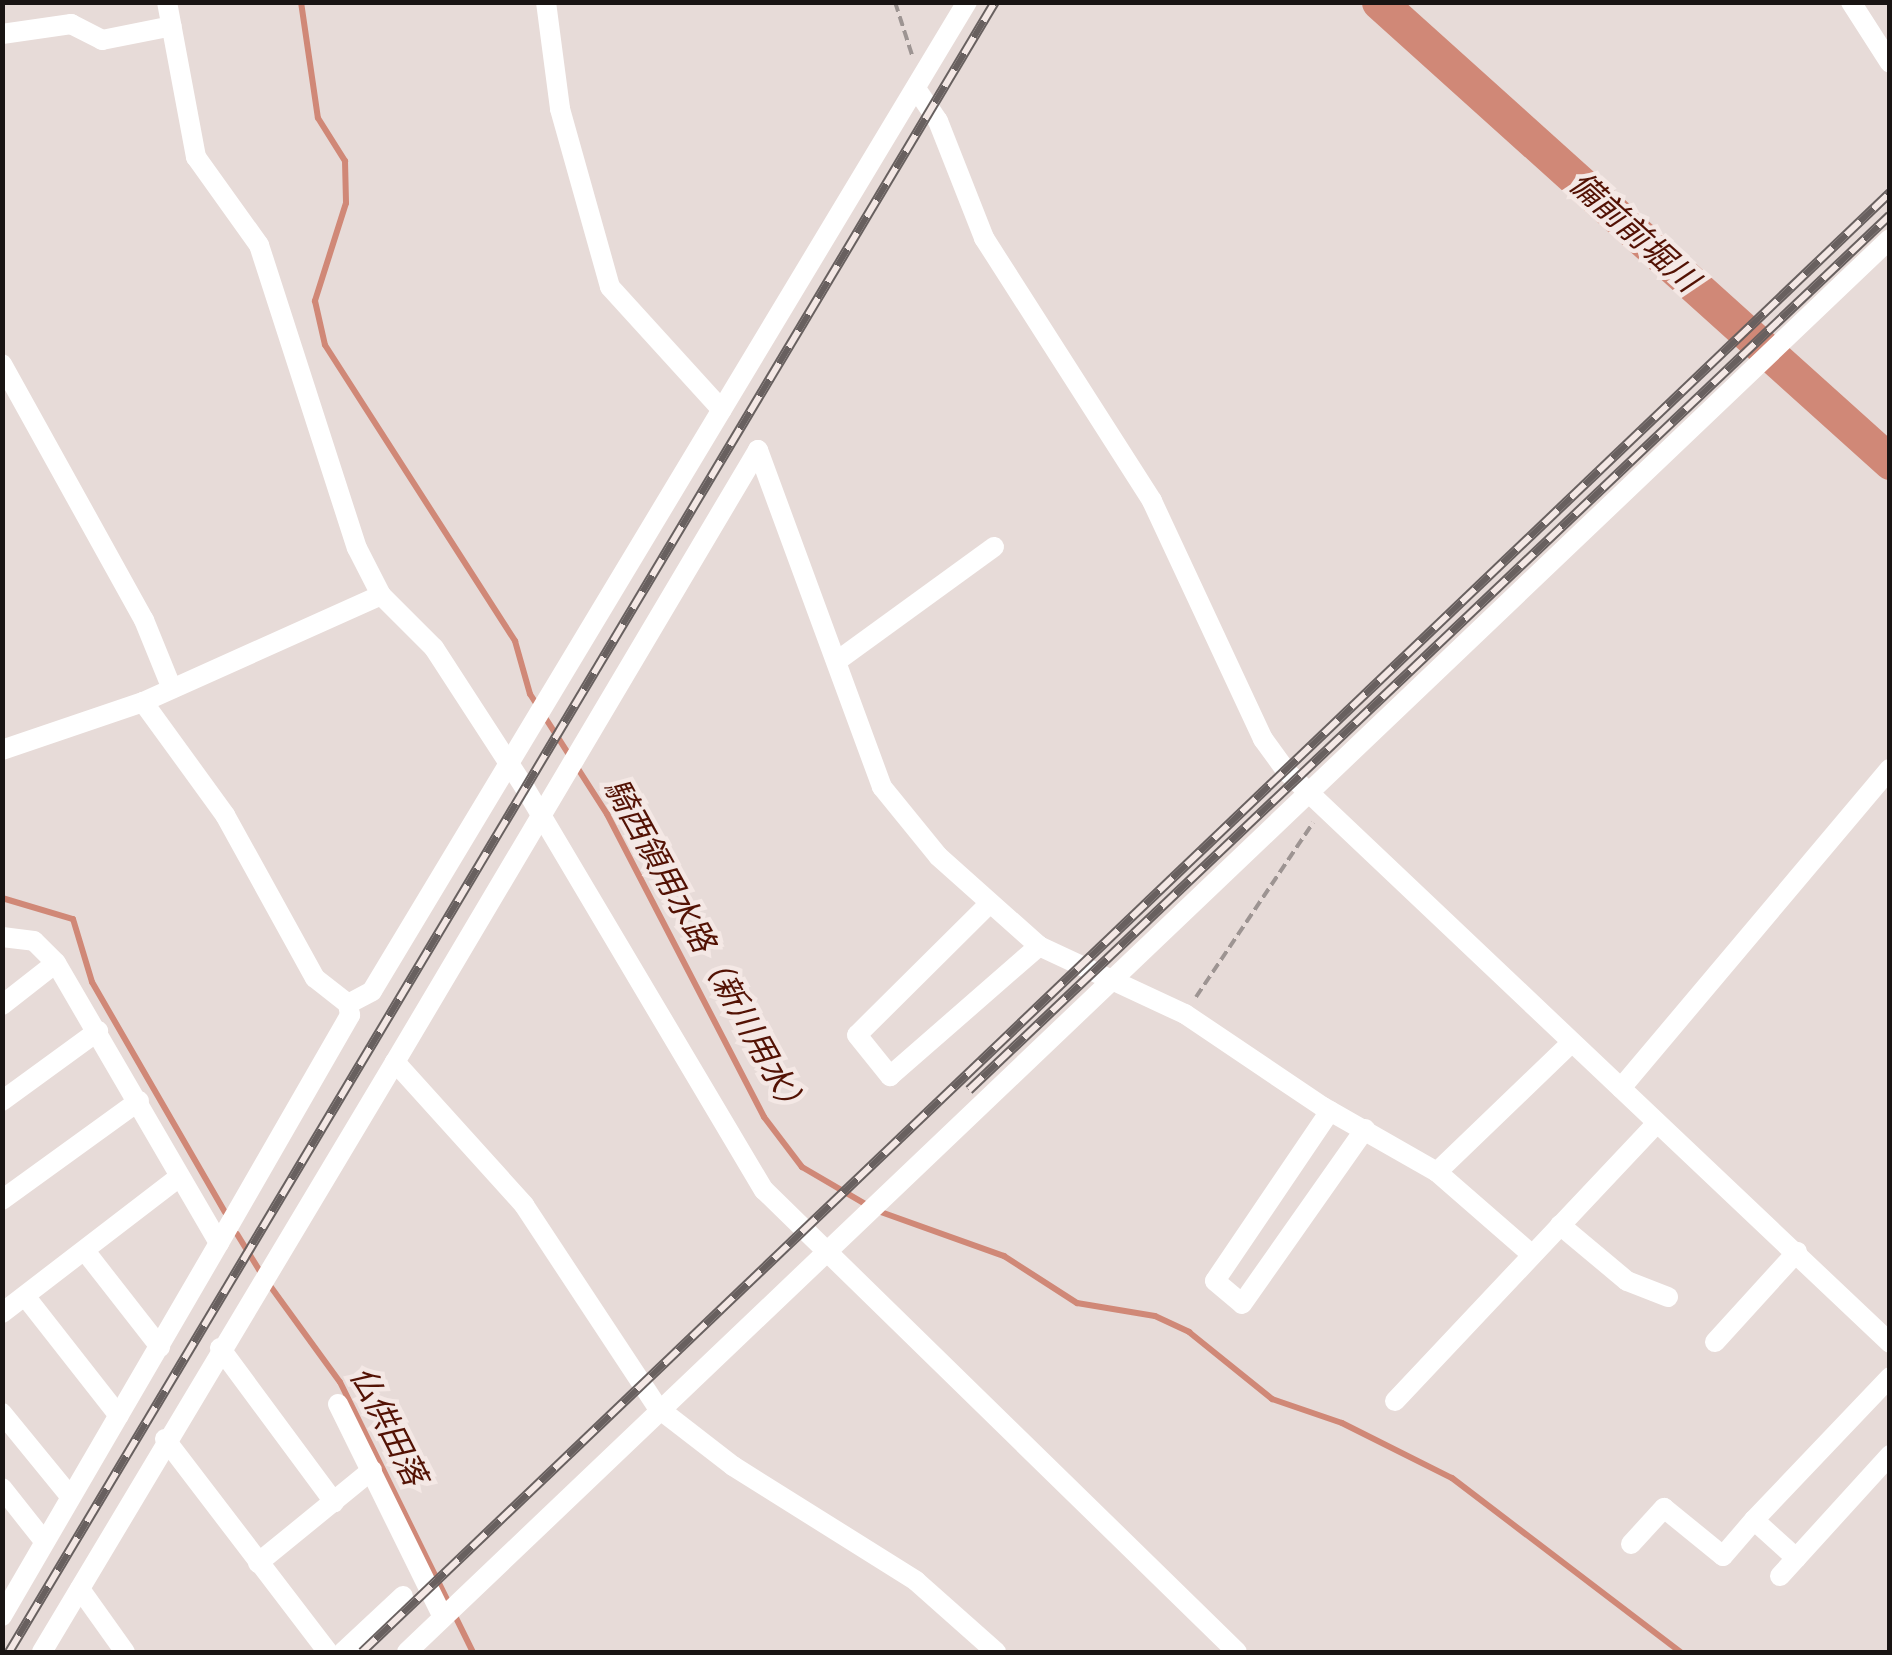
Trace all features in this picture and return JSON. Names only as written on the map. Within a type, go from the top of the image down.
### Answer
[{"type":"street","points":[[167,2],[196,157],[258,245],[357,548],[381,596],[434,648],[543,818],[764,1190],[1236,1652]]},
{"type":"street","points":[[546,2],[560,109],[610,287],[722,410]]},
{"type":"street","points":[[348,1004],[372,991],[967,2]]},
{"type":"street","points":[[1851,2],[1890,63]]},
{"type":"street","points":[[2,34],[71,24],[102,40],[172,26]]},
{"type":"street","points":[[921,81],[984,238],[1016,296],[1152,501],[1264,740],[1325,806],[1890,1343]]},
{"type":"street","points":[[408,1652],[1110,976],[1890,238]]},
{"type":"street","points":[[2,364],[144,620],[172,689]]},
{"type":"street","points":[[42,1652],[220,1348],[543,818],[758,450],[882,787],[938,856],[1038,946],[1110,976],[1185,1014],[1330,1111],[1438,1172],[1532,1255]]},
{"type":"street","points":[[837,661],[994,548]]},
{"type":"street","points":[[2,750],[143,702],[381,596]]},
{"type":"street","points":[[2,1616],[350,1015],[348,1004],[315,978],[226,815],[143,702]]},
{"type":"street","points":[[1621,1088],[1890,769]]},
{"type":"street","points":[[990,904],[857,1035],[890,1076],[1038,946]]},
{"type":"street","points":[[2,937],[34,941],[56,963],[220,1244]]},
{"type":"street","points":[[2,1005],[56,963]]},
{"type":"street","points":[[2,1101],[98,1031]]},
{"type":"street","points":[[1438,1172],[1572,1042]]},
{"type":"street","points":[[395,1062],[524,1205],[658,1408],[734,1466],[916,1581],[996,1652]]},
{"type":"street","points":[[2,1200],[138,1102]]},
{"type":"street","points":[[1330,1111],[1216,1280],[1242,1304],[1365,1129]]},
{"type":"street","points":[[1395,1401],[1658,1123]]},
{"type":"street","points":[[2,1313],[179,1177]]},
{"type":"street","points":[[1560,1225],[1627,1281],[1668,1297]]},
{"type":"street","points":[[85,1251],[160,1347]]},
{"type":"street","points":[[1715,1342],[1797,1252]]},
{"type":"street","points":[[26,1296],[119,1416]]},
{"type":"street","points":[[220,1348],[334,1502]]},
{"type":"street","points":[[1631,1544],[1664,1508],[1722,1556],[1890,1377]]},
{"type":"street","points":[[338,1404],[449,1611]]},
{"type":"street","points":[[2,1412],[10,1440],[70,1496]]},
{"type":"street","points":[[166,1439],[328,1652]]},
{"type":"street","points":[[1780,1576],[1890,1455]]},
{"type":"street","points":[[258,1563],[372,1470]]},
{"type":"street","points":[[2,1488],[44,1540]]},
{"type":"street","points":[[1754,1520],[1796,1558]]},
{"type":"street","points":[[80,1590],[124,1652]]},
{"type":"street","points":[[342,1652],[403,1596]]},
{"type":"path","points":[[894,2],[921,81]]},
{"type":"path","points":[[1185,1014],[1325,806]]},
{"type":"waterway","name":"騎西領用水路（新川用水）","points":[[301,2],[318,118],[345,161],[346,203],[315,301],[325,345],[515,641],[530,694],[607,814],[764,1117],[802,1167],[867,1205]]},
{"type":"waterway","name":"備前前堀川","points":[[1379,2],[1890,462]]},
{"type":"waterway","name":"仏供田落","points":[[2,898],[73,919],[92,982],[225,1212]]},
{"type":"waterway","name":"騎西領用水路（新川用水）","points":[[878,1211],[1004,1256],[1077,1303],[1155,1316],[1189,1332],[1272,1399],[1342,1423],[1452,1478],[1680,1652]]},
{"type":"waterway","name":"仏供田落","points":[[237,1234],[261,1273]]},
{"type":"waterway","name":"仏供田落","points":[[268,1283],[340,1382],[473,1652]]},
{"type":"railway","points":[[9,1652],[995,2]]},
{"type":"railway","points":[[362,1652],[1890,193]]},
{"type":"railway","points":[[969,1090],[1890,215]]}]
